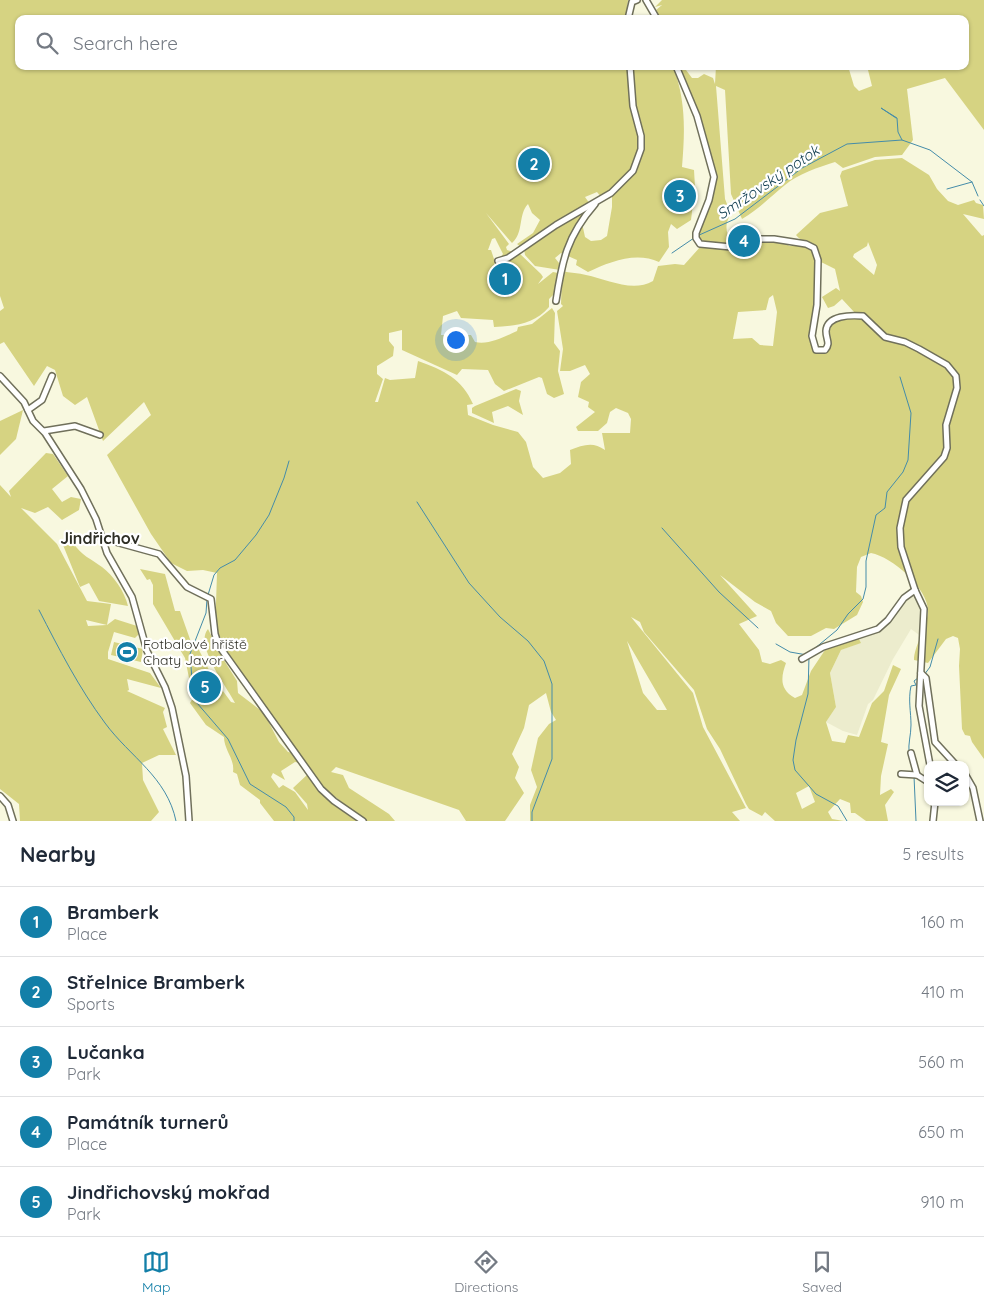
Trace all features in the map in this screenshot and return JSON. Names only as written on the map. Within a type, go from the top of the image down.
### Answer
[{"type":"street","points":[[646,0],[655,15]]},
{"type":"street","points":[[629,15],[633,1]]},
{"type":"street","points":[[498,261],[508,258],[556,225],[618,188],[629,176],[640,149],[641,136],[633,106],[630,70]]},
{"type":"street","points":[[678,70],[697,116],[714,177],[709,200],[696,233],[696,238],[700,244],[731,247],[741,246],[763,238],[811,246],[817,252],[818,260],[817,305],[812,336],[816,350],[825,350],[828,347],[829,342],[826,330],[831,321],[854,315],[863,316],[885,337],[905,342],[920,349],[947,365],[956,376],[957,388],[946,425],[948,448],[944,457],[906,500],[901,515],[901,547],[915,590],[924,609],[919,706],[929,761]]},
{"type":"street","points":[[556,301],[565,250],[579,226],[599,200]]},
{"type":"street","points":[[0,376],[24,402],[33,421],[44,431],[81,490],[96,519],[101,538],[132,597],[147,651],[172,708],[186,776],[189,821]]},
{"type":"street","points":[[28,410],[42,400],[52,376]]},
{"type":"street","points":[[44,431],[75,426],[100,435]]},
{"type":"street","points":[[101,538],[158,554],[188,587],[211,599],[215,634],[219,646],[321,789],[334,801],[363,821]]},
{"type":"street","points":[[802,659],[823,647],[878,629],[888,620],[904,598],[915,590]]},
{"type":"street","points":[[921,673],[926,678],[935,742],[952,761]]},
{"type":"street","points":[[911,753],[917,775]]},
{"type":"street","points":[[901,774],[917,775],[924,779]]},
{"type":"street","points":[[969,781],[973,788],[980,821]]},
{"type":"street","points":[[0,796],[8,805],[13,821]]},
{"type":"street","points":[[933,821],[935,806]]},
{"type":"shaded area","points":[[0,0],[628,0],[626,15],[15,15],[15,70],[628,70],[631,110],[639,134],[640,147],[633,170],[601,197],[597,192],[585,197],[590,204],[521,247],[517,244],[533,233],[540,220],[532,213],[528,204],[523,213],[516,239],[512,243],[486,213],[509,244],[506,247],[507,250],[513,252],[500,258],[503,254],[495,238],[492,239],[488,250],[491,250],[495,262],[493,270],[501,268],[518,252],[543,277],[538,284],[553,272],[558,273],[554,294],[549,299],[549,307],[531,321],[502,327],[494,327],[493,320],[461,318],[457,311],[443,316],[441,335],[471,335],[475,342],[480,343],[496,340],[517,331],[518,327],[532,324],[552,308],[555,313],[554,343],[560,351],[558,371],[564,394],[554,398],[547,394],[542,378],[539,377],[504,391],[495,384],[488,370],[462,369],[457,375],[402,350],[402,330],[389,333],[389,341],[394,347],[393,356],[377,366],[377,374],[383,379],[375,402],[378,402],[385,378],[390,380],[415,378],[418,361],[451,376],[469,395],[473,404],[467,405],[468,415],[518,432],[526,442],[533,467],[543,478],[560,473],[571,464],[570,450],[584,445],[592,445],[605,450],[602,433],[630,433],[631,419],[628,413],[616,408],[610,412],[607,423],[598,431],[578,431],[576,427],[595,412],[588,407],[589,402],[578,397],[581,382],[590,374],[585,365],[570,371],[560,371],[563,349],[557,311],[563,306],[561,304],[562,271],[637,286],[653,281],[658,266],[684,265],[701,246],[740,249],[763,240],[787,243],[789,246],[805,245],[816,254],[816,302],[810,336],[816,352],[827,353],[830,347],[831,325],[838,320],[853,318],[855,313],[842,299],[834,306],[828,308],[822,297],[836,288],[840,291],[835,269],[821,262],[815,248],[796,235],[820,213],[848,206],[840,176],[842,171],[875,160],[902,158],[929,175],[937,189],[948,201],[958,205],[974,200],[976,203],[983,205],[984,219],[963,214],[982,236],[984,235],[984,759],[970,736],[965,735],[962,729],[960,649],[958,638],[953,636],[946,639],[928,663],[914,660],[927,617],[926,602],[916,584],[907,575],[889,561],[871,553],[861,557],[857,567],[856,592],[861,596],[863,602],[857,615],[834,629],[826,628],[811,636],[788,636],[776,623],[771,611],[755,602],[720,575],[757,616],[739,624],[759,650],[762,662],[770,664],[781,660],[786,663],[782,678],[784,687],[795,698],[802,695],[811,671],[825,650],[858,637],[861,643],[841,650],[830,673],[836,707],[826,722],[832,741],[845,743],[848,735],[859,737],[872,703],[884,691],[893,665],[901,669],[889,695],[881,742],[888,744],[881,776],[880,795],[891,789],[894,792],[885,805],[888,821],[866,821],[855,813],[851,813],[850,803],[840,799],[828,812],[832,819],[844,821],[775,821],[765,812],[762,816],[749,809],[720,749],[707,729],[694,690],[644,632],[640,622],[631,617],[693,693],[703,727],[746,808],[732,812],[740,821],[530,821],[530,805],[537,787],[531,770],[538,738],[549,724],[556,720],[551,712],[546,693],[529,705],[524,728],[512,754],[519,767],[515,778],[524,793],[505,821],[466,821],[459,810],[336,767],[331,772],[343,775],[349,788],[389,814],[395,821],[365,821],[322,786],[215,634],[217,573],[203,570],[187,571],[171,563],[151,534],[107,455],[151,415],[144,402],[103,441],[87,397],[75,405],[63,396],[55,370],[47,366],[34,386],[4,342],[0,344],[0,311],[4,308],[0,296]],"holes":[[[868,242],[877,265],[874,275],[853,257],[854,254],[867,246]],[[773,295],[777,312],[773,346],[760,345],[752,338],[733,339],[738,312],[766,310],[769,298]],[[627,641],[667,710],[657,710],[643,693]],[[809,786],[815,802],[802,809],[796,793]]]},
{"type":"shaded area","points":[[662,0],[984,0],[984,130],[945,78],[907,89],[913,140],[902,155],[875,157],[843,168],[835,162],[809,171],[790,181],[742,219],[731,194],[725,90],[716,86],[725,199],[731,214],[726,228],[731,243],[717,245],[708,243],[697,235],[715,171],[688,86],[680,70],[686,70],[692,78],[698,78],[704,74],[713,78],[715,84],[716,70],[849,70],[854,86],[859,91],[872,86],[868,70],[969,70],[969,15],[658,15],[656,10],[662,5],[655,7]]},
{"type":"shaded area","points":[[631,70],[674,70],[684,116],[682,167],[694,170],[695,187],[691,220],[677,229],[671,224],[668,232],[669,247],[659,262],[641,258],[623,259],[588,272],[576,265],[577,260],[561,253],[555,258],[559,263],[560,270],[535,266],[525,255],[524,249],[593,204],[582,223],[585,237],[591,241],[601,240],[607,236],[612,195],[637,171],[643,148],[643,133],[635,108]]},
{"type":"shaded area","points":[[516,389],[521,391],[519,401],[523,415],[508,406],[492,412],[494,423],[472,413],[472,408],[475,406]]},
{"type":"shaded area","points":[[23,410],[16,439],[0,455],[0,421]]},
{"type":"shaded area","points":[[46,453],[53,454],[68,476],[52,489],[62,502],[71,497],[81,499],[79,510],[62,520],[48,507],[35,513],[21,508],[57,544],[87,601],[111,604],[107,625],[115,619],[137,626],[139,634],[135,638],[114,632],[108,652],[108,659],[150,673],[161,688],[127,679],[129,690],[127,691],[165,708],[163,712],[167,727],[163,729],[176,755],[159,755],[142,763],[143,780],[159,812],[151,821],[20,821],[19,804],[0,789],[0,485],[11,497],[9,491]],"holes":[[[86,620],[107,625],[88,626]]]},
{"type":"shaded area","points":[[74,544],[83,554],[110,574],[118,584],[128,606],[99,601],[89,583],[80,587],[63,545]]},
{"type":"shaded area","points":[[140,569],[165,574],[175,611],[180,611],[191,642],[195,642],[212,676],[231,702],[235,703],[208,655],[205,636],[208,629],[237,681],[238,693],[264,713],[279,742],[288,752],[294,753],[300,763],[295,762],[281,771],[285,780],[273,773],[271,777],[279,788],[283,785],[295,792],[308,810],[307,804],[293,788],[308,774],[335,806],[357,821],[274,821],[260,803],[260,800],[240,785],[237,774],[233,772],[224,737],[206,725],[190,703],[193,698],[185,658],[153,604],[153,585],[150,579],[147,580]]},
{"type":"shaded area","points":[[913,588],[923,608],[922,637],[911,629],[893,659],[873,700],[868,704],[857,735],[843,731],[826,722],[836,707],[830,673],[841,650],[860,643],[860,638],[886,627]]},
{"type":"shaded area","name":"Fotbalové hřiště Chaty Javor","points":[[114,642],[143,649],[141,662],[111,655]]},
{"type":"waterway","points":[[896,118],[881,108],[897,118],[898,132],[902,140]]},
{"type":"waterway","name":"Smržovský potok","points":[[697,236],[735,219],[802,168],[847,144],[902,140],[930,150],[972,182],[978,196]]},
{"type":"waterway","points":[[947,189],[972,182]]},
{"type":"waterway","name":"Smržovský potok","points":[[980,200],[984,206]]},
{"type":"waterway","name":"Smržovský potok","points":[[672,253],[694,238]]},
{"type":"waterway","points":[[814,649],[837,630],[848,614],[863,599],[866,587],[866,561],[876,515],[885,508],[887,492],[903,472],[908,460],[911,413],[900,377]]},
{"type":"waterway","points":[[208,595],[214,575],[220,568],[235,560],[256,535],[269,515],[289,461]]},
{"type":"waterway","points":[[417,502],[469,583],[500,617],[528,641],[544,661],[552,684],[552,759],[532,812],[532,821]]},
{"type":"waterway","points":[[662,528],[719,592],[758,628]]},
{"type":"waterway","points":[[207,599],[206,613],[190,654],[193,692],[197,703],[228,739],[250,784],[286,807],[294,817],[294,821]]},
{"type":"waterway","points":[[39,610],[87,696],[105,723],[165,792],[176,821]]},
{"type":"waterway","points":[[924,675],[930,667],[938,639]]},
{"type":"waterway","points":[[776,644],[790,652],[807,655]]},
{"type":"waterway","points":[[809,657],[808,694],[796,740],[793,760],[795,770],[816,794],[838,806],[847,821]]},
{"type":"waterway","points":[[909,753],[911,725],[910,691],[911,686],[916,685],[914,681],[918,678]]},
{"type":"waterway","points":[[910,757],[913,772]]},
{"type":"waterway","points":[[914,776],[916,821]]},
{"type":"place","name":"Střelnice Bramberk","points":[[534,164]]},
{"type":"place","name":"Lučanka","points":[[680,196]]},
{"type":"place","name":"Památník turnerů","points":[[744,241]]},
{"type":"place","name":"Bramberk","points":[[505,279]]},
{"type":"place","name":"Fotbalové hřiště Chaty Javor","points":[[127,652]]},
{"type":"place","name":"Jindřichovský mokřad","points":[[205,687]]},
{"type":"district","name":"Jindřichov","points":[[100,538]]}]
